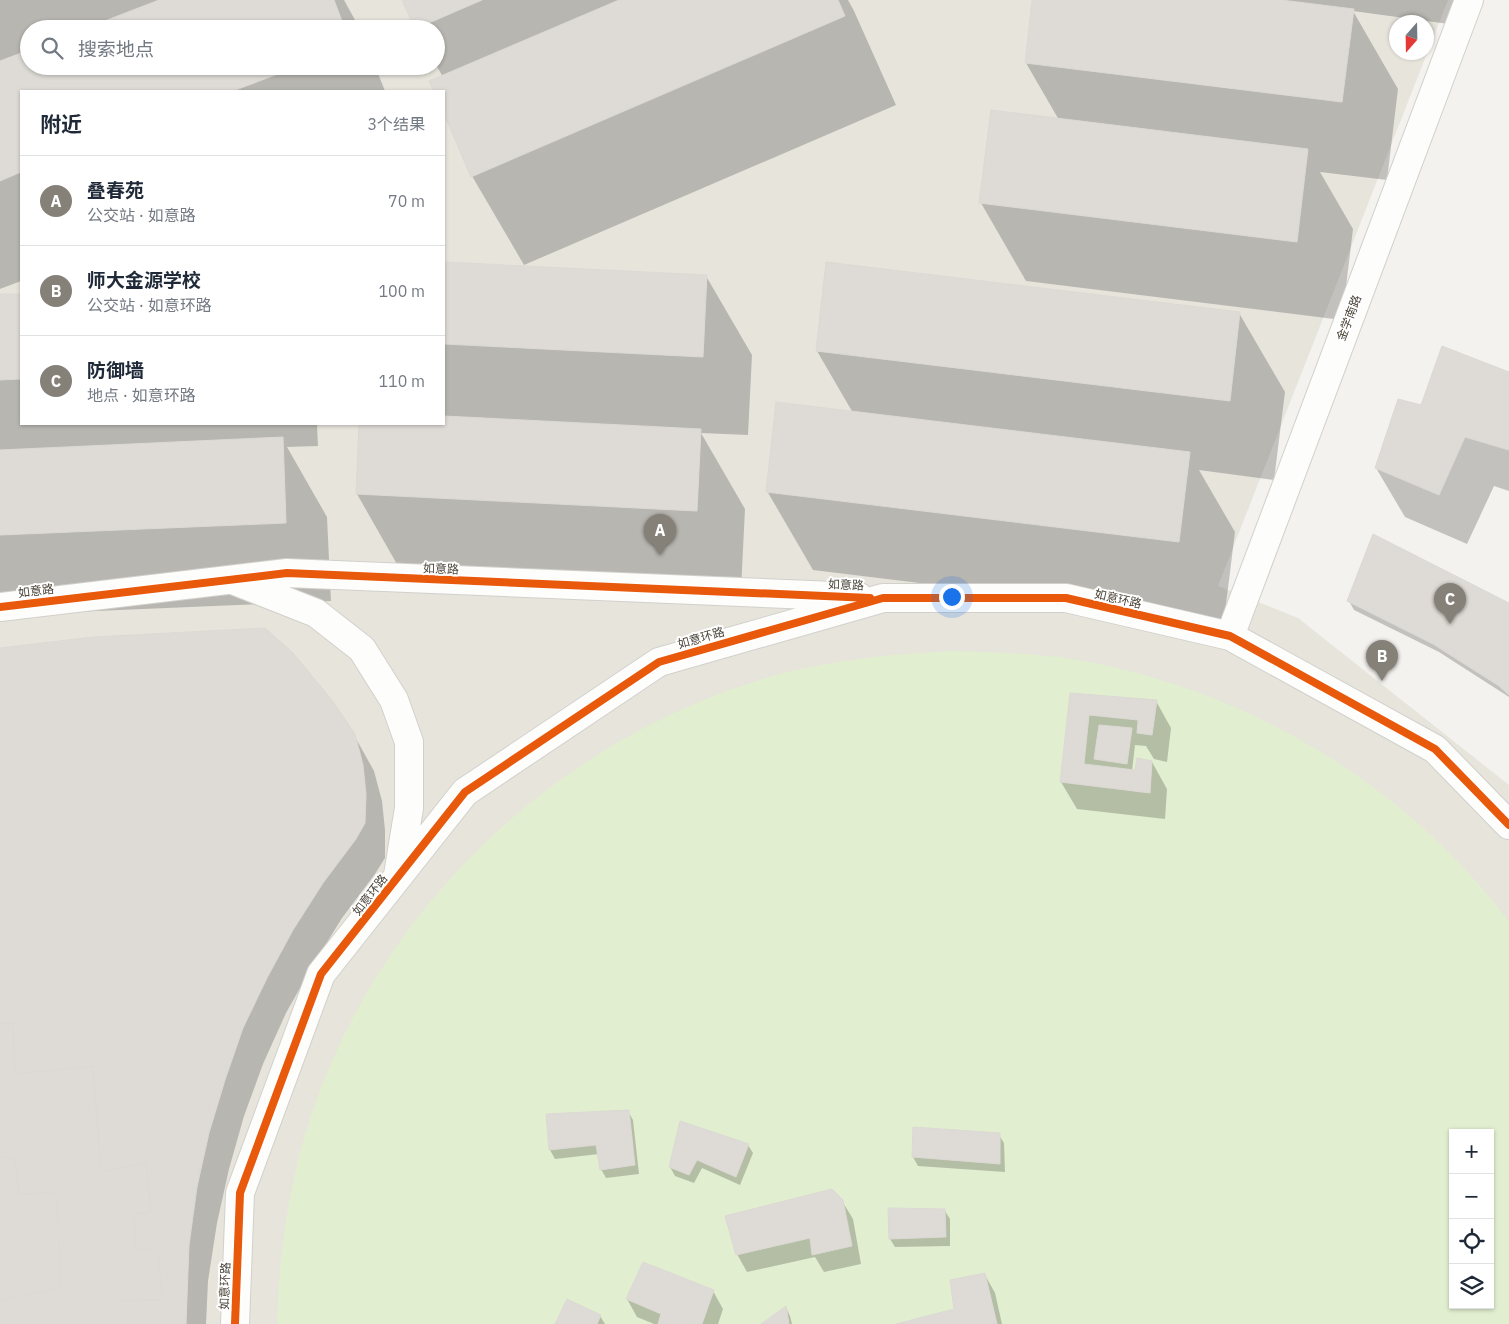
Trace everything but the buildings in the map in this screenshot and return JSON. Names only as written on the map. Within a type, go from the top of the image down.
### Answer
[{"type":"street","name":"金学南路","points":[[1230,636],[1469,0]]},
{"type":"street","name":"如意路","points":[[0,607],[287,573],[883,598]]},
{"type":"street","name":"如意路","points":[[232,580],[316,613],[362,649],[394,700],[409,742],[409,808],[397,879]]},
{"type":"street","name":"如意环路","points":[[235,1324],[240,1193],[321,974],[465,792],[659,662],[883,598],[1066,598],[1230,636],[1435,749],[1509,825]]},
{"type":"shaded area","points":[[0,0],[1448,0],[1434,36],[1434,15],[1389,15],[1389,60],[1424,60],[1218,586],[1298,618],[1509,785],[1509,1324],[0,1324]]},
{"type":"green space","points":[[952,651],[995,652],[1065,658],[1129,671],[1193,690],[1254,716],[1312,747],[1368,783],[1420,825],[1467,871],[1509,922],[1509,1324],[277,1324],[280,1268],[290,1195],[321,1088],[360,1005],[410,928],[470,858],[539,796],[615,744],[697,703],[784,673],[825,664],[888,656]]},
{"type":"cycle path","points":[[0,607],[287,573],[870,598]]},
{"type":"cycle path","points":[[235,1324],[240,1193],[321,974],[465,792],[659,662],[883,598],[1066,598],[1230,636],[1435,749],[1509,825]]},
{"type":"place","name":"叠春苑","points":[[660,555]]},
{"type":"place","name":"防御墙","points":[[1450,624]]},
{"type":"place","name":"师大金源学校","points":[[1382,681]]}]
